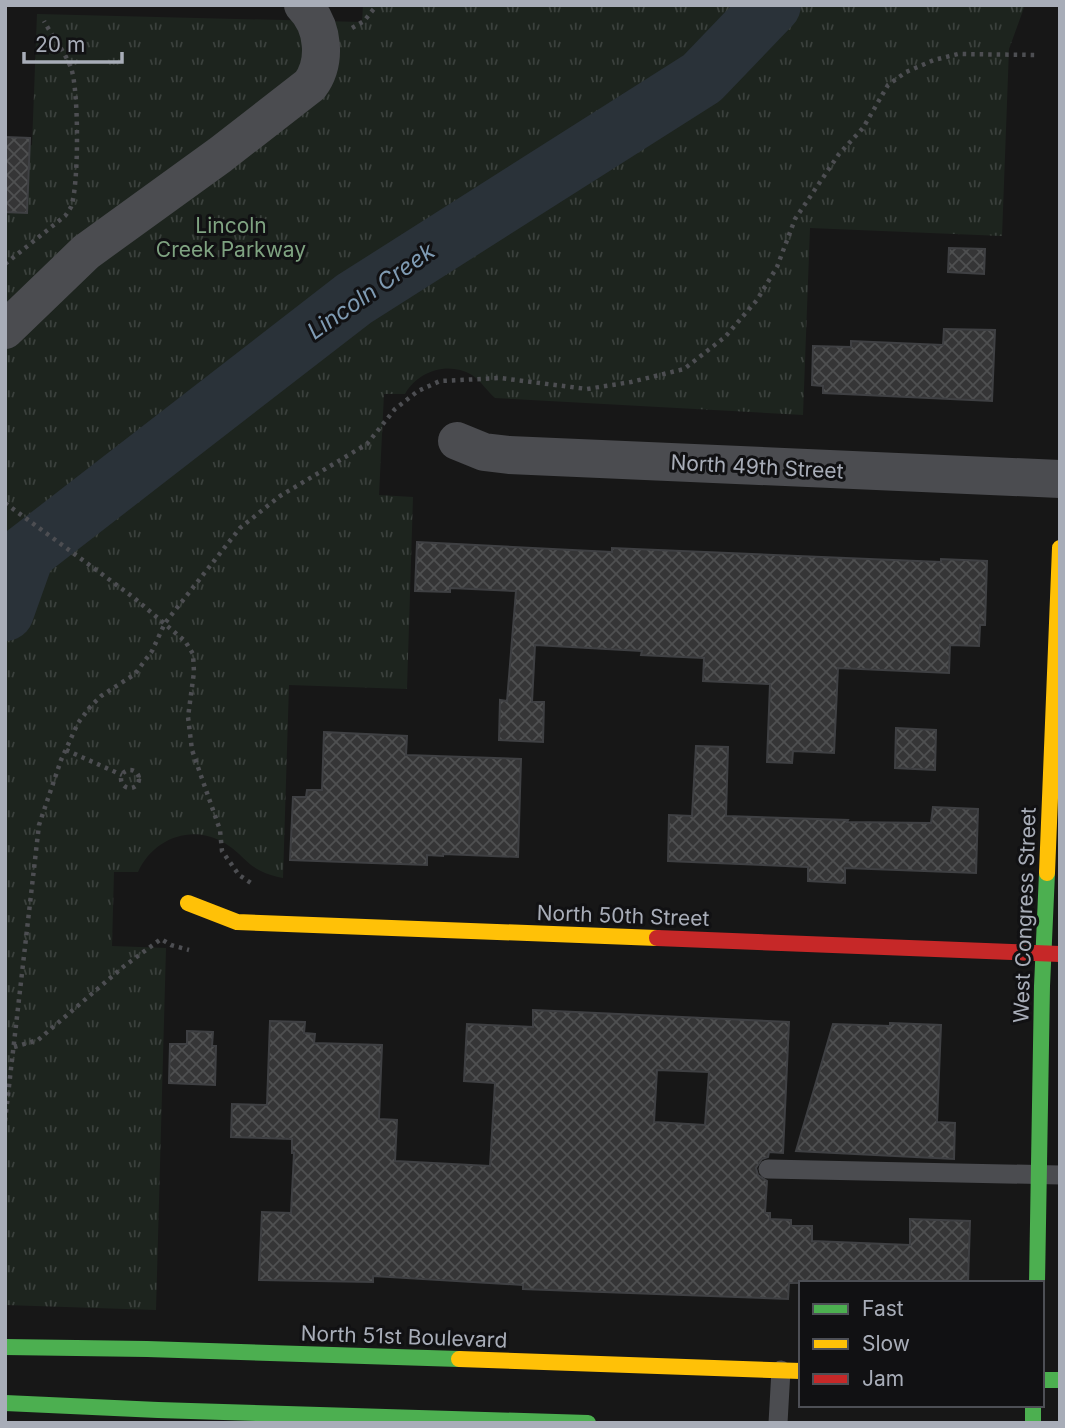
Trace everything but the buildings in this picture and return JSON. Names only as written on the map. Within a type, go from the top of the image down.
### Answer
[{"type":"street","points":[[5,330],[86,252],[220,155],[310,85],[321,66],[321,44],[314,20],[303,5]]},
{"type":"street","name":"North 49th Street","points":[[457,441],[484,452],[509,455],[1060,479]]},
{"type":"street","name":"West Congress Street","points":[[1037,1281],[1050,1175],[1042,986],[1052,953],[1060,548]]},
{"type":"street","name":"North 50th Street","points":[[188,903],[237,922],[1052,953]]},
{"type":"street","name":"North 51st Boulevard","points":[[5,1347],[161,1349],[799,1371]]},
{"type":"street","points":[[5,1403],[157,1417],[588,1423]]},
{"type":"lane","points":[[768,1169],[1050,1175]]},
{"type":"lane","points":[[778,1423],[780,1370]]},
{"type":"path","points":[[5,264],[65,216],[71,208],[73,197],[76,150],[75,97],[71,68],[44,21]]},
{"type":"path","points":[[5,1121],[39,825],[47,797],[78,723],[101,696],[135,674],[152,651],[165,623],[240,528],[280,496],[367,444],[396,409],[418,391],[440,381],[500,379],[587,389],[684,369],[726,337],[757,300],[776,267],[795,219],[839,154],[863,128],[888,85],[906,72],[934,60],[958,54],[1036,55]]},
{"type":"path","points":[[5,503],[133,597],[185,641],[193,654],[189,734],[220,830],[222,851],[239,875],[254,885]]},
{"type":"path","points":[[66,750],[122,775]]},
{"type":"path","points":[[134,770],[138,774],[139,782],[134,787],[125,786],[121,781],[122,775],[125,771],[134,770]]},
{"type":"path","points":[[15,1047],[38,1040],[123,967],[161,939],[190,950]]},
{"type":"green space","name":"Lincoln Creek Parkway","points":[[363,5],[1025,5],[1009,49],[1002,236],[810,228],[803,415],[495,398],[472,375],[453,369],[426,374],[405,394],[384,394],[379,495],[413,497],[407,689],[289,685],[283,878],[253,867],[219,840],[195,834],[183,835],[161,844],[144,861],[138,872],[114,872],[112,946],[166,948],[156,1310],[5,1305],[5,154],[32,145],[37,14],[362,22]]},
{"type":"waterway","name":"Lincoln Creek","points":[[5,612],[26,553],[354,299],[702,78],[772,5]]},
{"type":"traffic: fast","points":[[1037,1281],[1042,986],[1047,873]]},
{"type":"traffic: fast","points":[[5,1347],[459,1359]]},
{"type":"traffic: fast","points":[[1044,1380],[1060,1380]]},
{"type":"traffic: fast","points":[[5,1403],[588,1423]]},
{"type":"traffic: fast","points":[[1033,1407],[1033,1423]]},
{"type":"traffic: slow","points":[[1047,873],[1060,548]]},
{"type":"traffic: slow","points":[[188,903],[237,922],[657,938]]},
{"type":"traffic: slow","points":[[459,1359],[799,1371]]},
{"type":"traffic: jam","points":[[657,938],[1060,954]]}]
